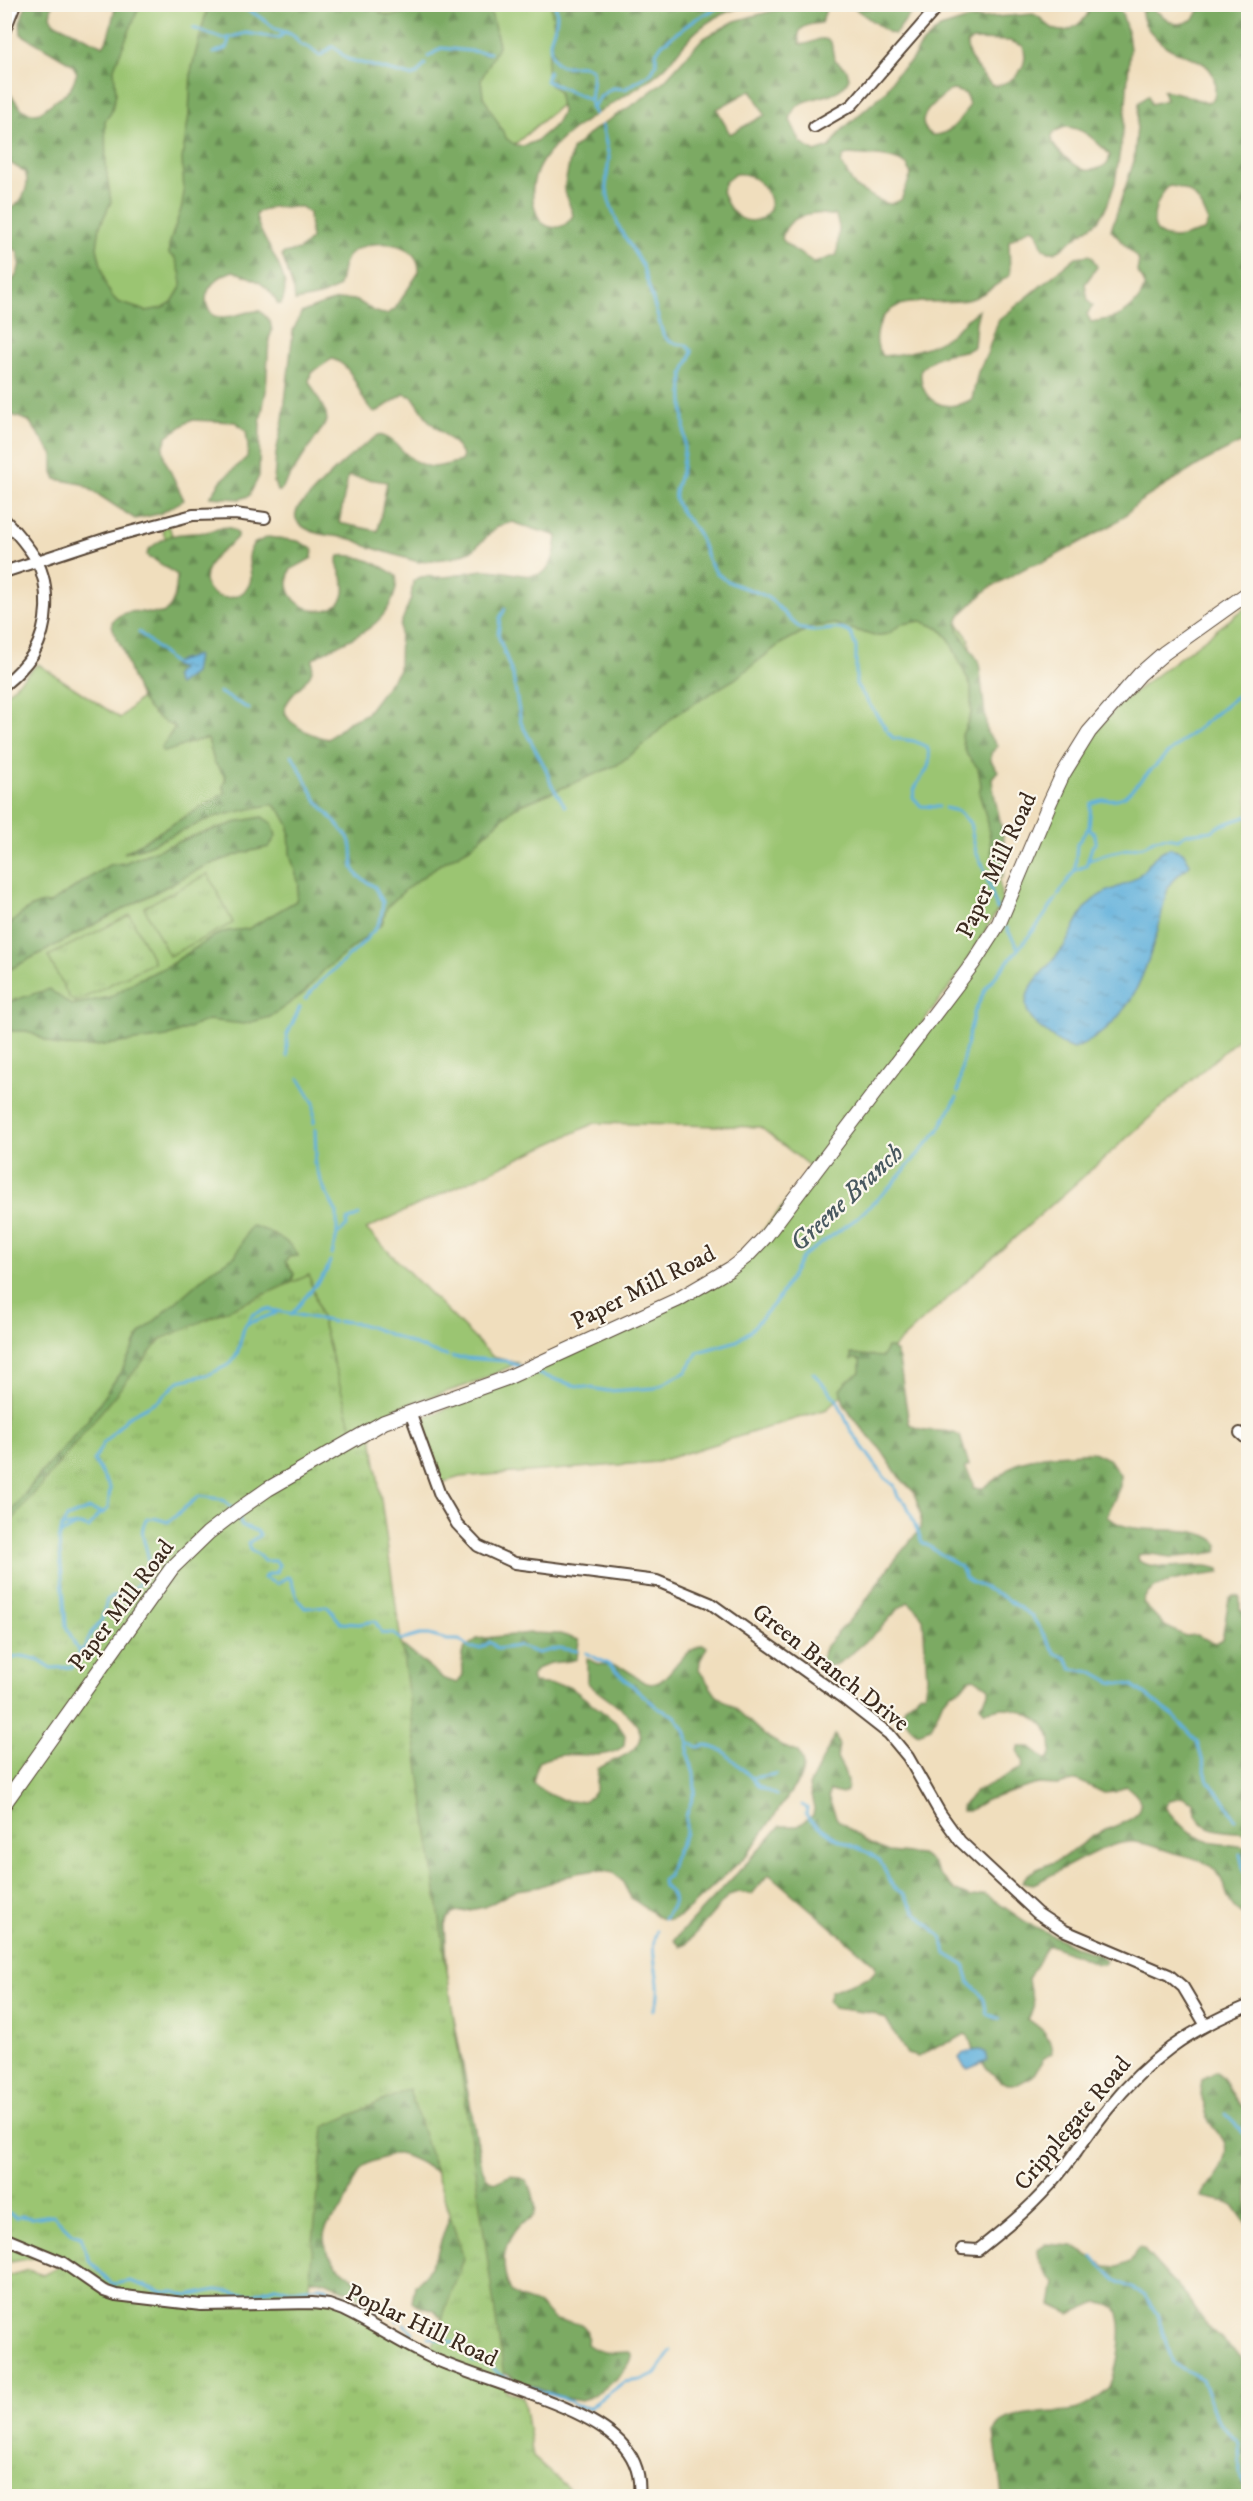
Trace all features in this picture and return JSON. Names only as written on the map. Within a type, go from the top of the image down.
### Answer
[{"type":"main road","name":"Paper Mill Road","points":[[4,1804],[140,1611],[188,1551],[208,1533],[268,1489],[365,1433],[410,1412],[507,1378],[677,1300],[730,1269],[747,1256],[765,1237],[975,962],[999,923],[1063,774],[1089,732],[1140,674],[1164,653],[1248,593]]},
{"type":"street","points":[[4,32],[15,4]]},
{"type":"street","points":[[814,127],[852,105],[940,4]]},
{"type":"street","points":[[4,572],[165,521],[193,515],[235,514],[265,518]]},
{"type":"street","points":[[4,519],[36,561],[46,594],[45,620],[40,636],[26,663],[4,685]]},
{"type":"street","name":"Green Branch Drive","points":[[410,1412],[440,1495],[457,1524],[478,1546],[506,1560],[527,1566],[657,1581],[686,1591],[719,1608],[889,1734],[908,1756],[940,1813],[960,1841],[1019,1899],[1064,1930],[1169,1975],[1183,1987],[1205,2024]]},
{"type":"street","name":"Cripplegate Road","points":[[962,2248],[978,2250],[1032,2205],[1068,2164],[1106,2110],[1165,2050],[1205,2024],[1248,2006]]},
{"type":"street","name":"Poplar Hill Road","points":[[4,2238],[62,2262],[104,2291],[116,2295],[201,2305],[312,2302],[344,2310],[432,2358],[579,2415],[610,2433],[621,2443],[633,2461],[640,2485],[639,2496]]},
{"type":"green space","points":[[26,5],[52,5],[50,16],[53,22],[103,46],[116,5],[140,5],[114,68],[116,94],[111,113],[105,121],[106,168],[111,202],[100,226],[97,248],[106,286],[112,296],[118,302],[146,311],[162,308],[172,302],[181,287],[181,275],[175,258],[169,254],[169,245],[182,206],[184,192],[182,159],[189,115],[191,71],[208,5],[372,5],[381,13],[392,16],[403,13],[412,5],[489,5],[499,45],[481,80],[483,96],[507,139],[517,146],[523,146],[536,141],[555,125],[562,112],[558,91],[548,83],[547,63],[554,26],[551,5],[749,5],[731,10],[707,23],[693,34],[669,63],[646,83],[576,128],[555,145],[540,165],[533,187],[539,219],[548,226],[559,227],[569,221],[573,215],[564,189],[572,150],[593,130],[639,101],[665,80],[702,39],[735,21],[794,5],[828,5],[821,23],[811,24],[800,31],[800,44],[819,39],[831,42],[834,59],[847,70],[849,78],[836,92],[800,104],[794,110],[790,120],[801,143],[815,152],[830,147],[841,131],[886,91],[896,74],[910,62],[923,43],[940,28],[969,19],[1033,14],[1053,29],[1061,31],[1073,28],[1083,20],[1090,5],[1116,5],[1122,13],[1130,49],[1125,117],[1115,183],[1107,206],[1098,221],[1056,252],[1049,252],[1043,248],[1036,230],[1031,228],[1009,241],[1010,275],[991,288],[971,299],[903,304],[892,309],[883,317],[877,337],[882,356],[908,352],[943,340],[979,310],[974,347],[938,357],[921,369],[921,380],[929,397],[935,402],[952,406],[972,399],[978,372],[987,354],[998,321],[1076,257],[1089,255],[1097,267],[1085,284],[1088,301],[1093,306],[1087,314],[1091,322],[1121,315],[1136,303],[1144,286],[1143,279],[1137,272],[1139,260],[1111,230],[1134,161],[1139,103],[1148,95],[1151,104],[1166,100],[1163,90],[1207,103],[1215,95],[1214,80],[1208,68],[1198,60],[1171,49],[1160,41],[1149,30],[1142,11],[1150,8],[1170,22],[1180,24],[1195,18],[1202,5],[1248,5],[1248,439],[1203,462],[1139,502],[1110,526],[1046,561],[1029,566],[989,588],[960,615],[957,624],[959,632],[979,662],[987,733],[998,746],[991,753],[991,761],[998,771],[992,778],[1004,841],[1005,866],[1002,878],[997,875],[993,865],[988,823],[979,793],[981,785],[978,768],[967,755],[963,743],[962,735],[971,714],[971,687],[949,639],[940,629],[921,621],[902,624],[888,634],[874,636],[835,624],[812,627],[780,644],[735,679],[675,715],[646,743],[617,765],[514,808],[470,848],[439,865],[406,889],[387,907],[382,924],[323,971],[304,993],[270,1017],[244,1024],[208,1020],[167,1037],[88,1047],[57,1046],[27,1031],[5,1031],[5,1003],[49,989],[71,1005],[110,997],[139,979],[168,966],[214,936],[227,931],[248,929],[296,901],[299,885],[290,854],[289,826],[282,813],[273,804],[214,817],[145,847],[124,853],[225,793],[223,786],[226,778],[214,762],[208,739],[163,752],[161,748],[175,727],[163,721],[145,705],[115,636],[112,622],[122,614],[162,613],[169,608],[174,596],[177,575],[149,558],[148,550],[170,536],[230,528],[237,533],[237,537],[214,559],[205,578],[207,587],[212,593],[227,598],[243,592],[249,585],[251,578],[249,556],[253,544],[268,537],[298,541],[313,549],[312,558],[290,570],[288,585],[292,596],[300,604],[310,609],[331,608],[340,602],[344,588],[337,562],[339,556],[354,556],[369,561],[396,576],[395,593],[384,614],[367,630],[313,659],[311,673],[287,703],[285,710],[293,723],[309,733],[328,739],[347,723],[366,714],[399,670],[400,626],[411,598],[413,581],[422,577],[445,577],[479,570],[533,576],[549,567],[554,555],[557,536],[513,522],[498,526],[473,550],[452,558],[418,562],[366,546],[352,539],[319,534],[298,523],[296,516],[299,506],[340,466],[378,435],[392,441],[409,457],[423,465],[443,466],[461,461],[463,456],[454,443],[429,421],[413,397],[404,394],[375,413],[364,399],[347,368],[332,359],[311,373],[309,381],[326,413],[327,421],[280,491],[277,491],[274,482],[276,453],[283,420],[293,331],[301,313],[329,302],[351,300],[382,314],[387,314],[395,309],[419,272],[417,261],[412,253],[403,248],[393,245],[370,245],[359,248],[348,257],[338,288],[320,296],[295,301],[282,255],[299,250],[311,239],[309,213],[302,207],[272,207],[256,215],[263,236],[281,270],[285,293],[281,304],[278,304],[270,291],[260,283],[233,271],[219,278],[209,289],[207,296],[206,302],[214,316],[227,317],[260,311],[270,321],[272,331],[269,339],[266,391],[260,423],[259,476],[249,496],[240,499],[210,497],[221,481],[247,457],[246,431],[235,422],[191,420],[167,436],[163,448],[165,460],[184,500],[159,514],[135,519],[82,484],[56,479],[53,472],[53,455],[29,421],[12,415],[5,416],[5,286],[18,271],[19,256],[17,251],[5,244],[5,209],[11,208],[20,201],[26,190],[27,178],[25,172],[10,163],[5,163],[4,90],[26,112],[40,112],[70,90],[77,73],[72,64],[21,34],[20,22]],"holes":[[[973,40],[1010,41],[1023,46],[1025,60],[1020,72],[1010,80],[996,86],[992,85],[979,71],[967,48],[967,43]],[[751,90],[765,115],[730,134],[717,109]],[[954,90],[966,94],[969,106],[958,122],[949,130],[938,135],[932,135],[923,123],[924,117],[932,106],[949,91]],[[1065,127],[1072,128],[1090,136],[1110,155],[1108,163],[1091,170],[1075,165],[1053,144],[1052,139],[1057,131]],[[849,154],[887,157],[907,165],[911,175],[901,200],[890,204],[855,187],[841,163],[843,157]],[[735,174],[749,176],[765,189],[770,210],[761,219],[754,221],[741,218],[731,210],[722,191],[725,182]],[[1169,186],[1189,192],[1199,202],[1206,215],[1208,222],[1204,231],[1177,238],[1160,234],[1154,221],[1154,213],[1160,197]],[[814,213],[836,216],[839,227],[837,255],[814,263],[785,243],[782,239],[786,228],[798,218]],[[348,476],[387,482],[378,531],[339,523]]]},
{"type":"green space","points":[[132,5],[606,5],[584,85],[493,163],[210,165],[187,338],[126,389],[54,157]]},
{"type":"green space","points":[[850,5],[917,5],[895,34],[889,33]]},
{"type":"green space","points":[[813,425],[969,639],[1002,903],[955,980],[812,1168],[760,1127],[595,1123],[366,1229],[493,1357],[518,1363],[477,1382],[399,1407],[352,1431],[309,1275],[5,1529],[5,695],[38,664],[120,718],[200,640],[162,529],[169,526],[211,651],[281,779]]},
{"type":"green space","points":[[1248,606],[1248,1030],[946,1299],[827,1409],[657,1462],[460,1477],[441,1483],[422,1433],[421,1426],[424,1418],[509,1383],[721,1282],[977,968],[1067,777],[1094,734],[1121,702]]},
{"type":"green space","points":[[262,817],[272,823],[276,836],[269,847],[242,853],[203,867],[5,972],[5,929],[31,908],[49,904],[109,865],[124,863],[196,835]]},
{"type":"green space","points":[[208,874],[233,923],[169,956],[144,907]]},
{"type":"green space","points":[[130,915],[154,962],[76,1002],[70,999],[48,956]]},
{"type":"green space","points":[[252,1226],[279,1237],[295,1251],[298,1256],[289,1257],[285,1261],[294,1274],[291,1284],[5,1656],[5,1520],[40,1474],[87,1421],[122,1370],[140,1334],[213,1269],[235,1256]]},
{"type":"green space","points":[[309,1275],[354,1436],[371,1428],[506,2391],[523,2397],[533,2457],[578,2496],[5,2496],[4,2277],[28,2270],[43,2275],[61,2266],[44,2256],[5,2263],[5,1529],[161,1339]],"holes":[[[409,2089],[464,2259],[430,2351],[357,2310],[308,2296],[324,2127]]]},
{"type":"green space","points":[[887,1348],[896,1352],[899,1360],[909,1423],[920,1429],[954,1433],[960,1436],[969,1465],[965,1467],[973,1482],[973,1488],[983,1488],[1019,1462],[1043,1456],[1093,1452],[1110,1460],[1120,1475],[1120,1486],[1107,1516],[1131,1527],[1192,1532],[1206,1535],[1217,1542],[1219,1546],[1217,1552],[1177,1557],[1138,1555],[1139,1561],[1148,1565],[1199,1566],[1219,1569],[1220,1573],[1175,1580],[1154,1589],[1147,1595],[1143,1603],[1165,1626],[1185,1636],[1196,1635],[1215,1643],[1222,1639],[1229,1599],[1234,1596],[1240,1597],[1240,1610],[1248,1614],[1248,1833],[1220,1831],[1205,1826],[1195,1813],[1193,1802],[1183,1797],[1170,1800],[1165,1807],[1181,1825],[1200,1838],[1215,1843],[1248,1848],[1248,1918],[1230,1902],[1221,1878],[1212,1867],[1196,1859],[1134,1842],[1122,1843],[1097,1851],[1033,1884],[1022,1882],[1034,1870],[1062,1858],[1092,1837],[1134,1817],[1141,1804],[1137,1796],[1126,1786],[1115,1792],[1104,1793],[1077,1780],[1058,1785],[1037,1784],[986,1800],[969,1811],[962,1811],[962,1806],[975,1792],[1022,1768],[1023,1761],[1018,1752],[1019,1747],[1030,1747],[1047,1760],[1050,1756],[1051,1742],[1046,1728],[1026,1713],[1003,1708],[984,1711],[980,1705],[989,1693],[989,1688],[974,1678],[968,1680],[961,1689],[951,1693],[943,1700],[931,1728],[918,1733],[912,1729],[905,1718],[905,1707],[920,1693],[924,1694],[927,1678],[923,1618],[908,1602],[850,1655],[837,1664],[824,1667],[819,1664],[826,1646],[862,1606],[889,1567],[920,1529],[921,1515],[914,1492],[899,1477],[882,1451],[853,1418],[844,1404],[840,1390],[847,1381],[860,1372],[860,1360],[855,1358],[851,1360],[851,1354],[882,1357]]},
{"type":"green space","points":[[530,1633],[560,1634],[579,1640],[577,1659],[540,1667],[531,1677],[533,1683],[569,1686],[617,1723],[625,1735],[624,1746],[616,1751],[601,1755],[562,1755],[538,1762],[533,1782],[553,1796],[572,1801],[588,1799],[594,1793],[597,1784],[598,1769],[630,1752],[640,1740],[640,1731],[625,1712],[587,1682],[587,1658],[596,1663],[623,1668],[644,1682],[653,1684],[663,1679],[683,1657],[703,1644],[707,1647],[700,1661],[699,1670],[716,1695],[735,1708],[764,1735],[798,1752],[803,1766],[799,1780],[748,1854],[681,1916],[670,1920],[660,1918],[631,1898],[622,1881],[614,1873],[596,1870],[577,1873],[538,1887],[516,1890],[485,1907],[454,1913],[445,1925],[448,1987],[482,2167],[487,2178],[494,2183],[511,2175],[526,2180],[535,2202],[534,2215],[519,2226],[506,2248],[504,2264],[510,2289],[516,2296],[541,2306],[554,2319],[583,2325],[586,2329],[587,2344],[592,2348],[632,2354],[627,2367],[620,2374],[604,2388],[581,2401],[564,2398],[529,2385],[496,2369],[451,2329],[435,2311],[418,2306],[412,2301],[415,2285],[426,2274],[437,2253],[450,2215],[461,2207],[445,2179],[410,2158],[395,2154],[364,2166],[355,2179],[343,2207],[328,2224],[325,2232],[326,2249],[331,2258],[364,2286],[373,2299],[360,2297],[328,2283],[310,2279],[4,1829],[398,1642],[444,1679],[457,1683],[463,1675],[462,1654],[465,1648],[477,1639]]},
{"type":"green space","points":[[835,1735],[839,1745],[837,1758],[847,1781],[847,1791],[842,1794],[830,1791],[828,1797],[837,1819],[868,1843],[888,1852],[921,1855],[932,1862],[939,1874],[956,1891],[970,1897],[985,1894],[1026,1922],[1078,1948],[1098,1954],[1105,1960],[1104,1964],[1098,1964],[1053,1946],[1047,1946],[1028,1979],[1034,2003],[1028,2019],[1047,2036],[1052,2053],[1043,2059],[1033,2076],[1018,2084],[1000,2081],[975,2056],[969,2037],[965,2034],[918,2057],[907,2054],[886,2019],[871,2013],[834,2008],[828,2001],[831,1991],[871,1976],[876,1970],[875,1965],[770,1875],[752,1894],[738,1892],[729,1895],[686,1944],[680,1946],[674,1940],[780,1826],[798,1826],[813,1815],[814,1809],[809,1786]]},
{"type":"green space","points":[[1216,2072],[1225,2081],[1238,2102],[1248,2109],[1248,2226],[1233,2205],[1201,2197],[1203,2191],[1217,2176],[1226,2148],[1224,2141],[1209,2121],[1200,2095],[1202,2079]]},
{"type":"green space","points":[[1045,2244],[1073,2246],[1105,2266],[1118,2267],[1130,2262],[1138,2248],[1143,2249],[1186,2296],[1208,2327],[1241,2357],[1248,2375],[1248,2496],[1002,2496],[994,2433],[999,2425],[1018,2415],[1069,2411],[1086,2405],[1110,2388],[1117,2359],[1120,2324],[1115,2307],[1098,2302],[1070,2314],[1051,2305],[1055,2283],[1043,2268],[1038,2255],[1038,2249]]},
{"type":"water","points":[[197,655],[194,673],[178,685],[174,677],[180,669],[173,663]]},
{"type":"water","points":[[1171,848],[1183,852],[1190,864],[1170,884],[1159,927],[1138,986],[1119,1016],[1107,1028],[1092,1040],[1074,1049],[1066,1046],[1032,1019],[1027,1008],[1027,998],[1031,987],[1063,948],[1080,917],[1092,901],[1132,881],[1160,852]]},
{"type":"water","points":[[980,2050],[985,2052],[987,2061],[968,2069],[964,2067],[959,2058],[964,2052]]},
{"type":"waterway","points":[[235,4],[257,15],[276,29],[293,35],[301,45],[309,47],[320,56],[333,46],[347,59],[410,76],[417,74],[425,64]]},
{"type":"waterway","points":[[555,4],[557,19],[550,41],[551,53],[559,65],[581,66],[592,70],[590,98],[595,114]]},
{"type":"waterway","points":[[591,109],[601,96],[612,88],[625,89],[651,73],[656,64],[656,53],[662,44],[694,20],[725,4]]},
{"type":"waterway","points":[[193,28],[224,39],[246,33],[278,38],[286,32]]},
{"type":"waterway","points":[[213,53],[227,48],[229,39]]},
{"type":"waterway","points":[[428,57],[441,48],[490,53]]},
{"type":"waterway","points":[[549,71],[546,81],[588,99]]},
{"type":"waterway","points":[[602,125],[609,157],[606,185],[609,201],[620,229],[643,267],[663,334],[670,342],[686,345],[692,351],[683,376],[684,455],[675,491],[675,498],[681,512],[697,532],[710,563],[722,578],[765,596],[799,627],[813,631],[840,629],[851,634],[856,647],[856,684],[886,729]]},
{"type":"waterway","points":[[505,609],[500,618],[498,635],[513,676],[521,723],[546,769],[551,784],[565,806]]},
{"type":"waterway","points":[[139,632],[173,663]]},
{"type":"waterway","name":"Greene Branch","points":[[1058,895],[1075,870],[1077,844],[1089,827],[1091,804],[1100,800],[1125,796],[1167,754],[1248,687]]},
{"type":"waterway","points":[[219,692],[249,709]]},
{"type":"waterway","points":[[888,732],[893,738],[914,741],[927,747],[929,763],[914,790],[913,797],[921,806],[939,807]]},
{"type":"waterway","points":[[292,755],[317,801],[348,837],[352,847],[353,868],[358,876],[375,887],[383,902],[381,918],[376,928],[305,999]]},
{"type":"waterway","points":[[945,808],[958,811],[970,823],[976,852],[997,909]]},
{"type":"waterway","points":[[1089,860],[1146,845],[1160,838],[1178,839],[1186,834],[1212,831],[1219,826],[1248,816]]},
{"type":"waterway","points":[[1075,870],[1086,866],[1096,842],[1095,834],[1090,830]]},
{"type":"waterway","name":"Greene Branch","points":[[958,1092],[974,1013],[986,988],[1038,925],[1056,899]]},
{"type":"waterway","points":[[1006,927],[1018,948]]},
{"type":"waterway","points":[[287,1056],[287,1035],[300,1007]]},
{"type":"waterway","points":[[299,1078],[314,1103],[314,1123]]},
{"type":"waterway","name":"Greene Branch","points":[[532,1372],[573,1385],[608,1391],[655,1388],[686,1372],[698,1352],[737,1341],[750,1331],[779,1298],[803,1256],[856,1219],[890,1187],[938,1131],[957,1097]]},
{"type":"waterway","points":[[315,1129],[314,1162],[325,1191],[337,1213],[337,1235],[332,1255]]},
{"type":"waterway","points":[[337,1235],[347,1226],[347,1221],[359,1215]]},
{"type":"waterway","points":[[291,1315],[326,1272],[330,1261]]},
{"type":"waterway","name":"Greene Branch","points":[[62,1527],[80,1525],[89,1528],[97,1516],[108,1509],[110,1488],[94,1460],[103,1444],[129,1416],[159,1400],[179,1381],[210,1374],[230,1364],[237,1354],[244,1328],[252,1315],[267,1309],[334,1322]]},
{"type":"waterway","name":"Greene Branch","points":[[246,1324],[276,1313]]},
{"type":"waterway","name":"Greene Branch","points":[[338,1322],[361,1324],[447,1356]]},
{"type":"waterway","name":"Greene Branch","points":[[452,1357],[506,1361],[521,1367]]},
{"type":"waterway","points":[[813,1373],[837,1400],[851,1431],[885,1478],[894,1485],[898,1497],[906,1503],[922,1542],[961,1567],[965,1577],[970,1581],[1000,1595],[1032,1616],[1055,1653],[1066,1658],[1072,1669],[1093,1672],[1111,1682],[1132,1685],[1173,1715],[1197,1741],[1208,1781],[1225,1801],[1235,1819]]},
{"type":"waterway","points":[[78,1651],[85,1648],[91,1633],[101,1622],[107,1600],[130,1591],[143,1579],[149,1560],[143,1535],[143,1527],[147,1519],[154,1518],[168,1522],[199,1496],[221,1499],[232,1508]]},
{"type":"waterway","name":"Greene Branch","points":[[4,1660],[22,1656],[36,1659],[51,1668],[72,1667],[79,1661],[78,1651],[66,1626],[59,1541],[67,1518],[89,1509],[103,1513]]},
{"type":"waterway","points":[[239,1516],[241,1525],[257,1531],[260,1535],[248,1543],[250,1550],[264,1561],[276,1561],[279,1565],[277,1572],[266,1575],[264,1578],[277,1584],[287,1577],[290,1578],[298,1600],[305,1608],[327,1606],[341,1623],[359,1624],[375,1621],[382,1633],[394,1634],[402,1640],[429,1635],[447,1640],[459,1640],[470,1648],[481,1648],[490,1642],[497,1649],[518,1646],[538,1653],[559,1648],[577,1651]]},
{"type":"waterway","name":"Greene Branch","points":[[61,1534],[78,1525]]},
{"type":"waterway","points":[[586,1653],[608,1664],[658,1708],[675,1716],[685,1730],[689,1743],[688,1754],[694,1774],[695,1791],[686,1816],[686,1833],[673,1859],[668,1876],[663,1880],[664,1886],[673,1898],[670,1910],[664,1919]]},
{"type":"waterway","points":[[689,1743],[698,1747],[706,1745],[723,1751],[758,1786],[776,1795]]},
{"type":"waterway","points":[[752,1778],[776,1774]]},
{"type":"waterway","points":[[802,1805],[807,1808],[806,1814],[809,1819],[837,1839],[869,1853],[880,1861],[893,1887],[904,1894],[915,1912],[942,1937],[946,1954],[964,1965],[969,1982],[979,1991],[984,2000],[987,2014],[1000,2019]]},
{"type":"waterway","points":[[1240,1854],[1248,1876]]},
{"type":"waterway","points":[[653,2011],[658,1991],[653,1950],[657,1931]]},
{"type":"waterway","points":[[1225,2114],[1247,2136],[1248,2143]]},
{"type":"waterway","points":[[4,2214],[9,2213],[17,2218],[53,2215],[72,2234],[81,2237],[89,2260],[111,2283],[130,2281],[163,2292],[175,2292],[187,2296],[216,2290],[251,2295],[275,2287],[292,2290],[320,2286],[371,2310],[391,2312],[398,2321]]},
{"type":"waterway","points":[[1092,2257],[1116,2280],[1144,2294],[1157,2314],[1173,2363],[1202,2379],[1217,2421],[1239,2443],[1240,2475],[1248,2490]]},
{"type":"waterway","points":[[404,2324],[413,2333]]},
{"type":"waterway","points":[[428,2337],[459,2346],[472,2361],[490,2365],[501,2376],[562,2398],[576,2406],[589,2408],[624,2382],[641,2380],[656,2373],[671,2351]]}]
